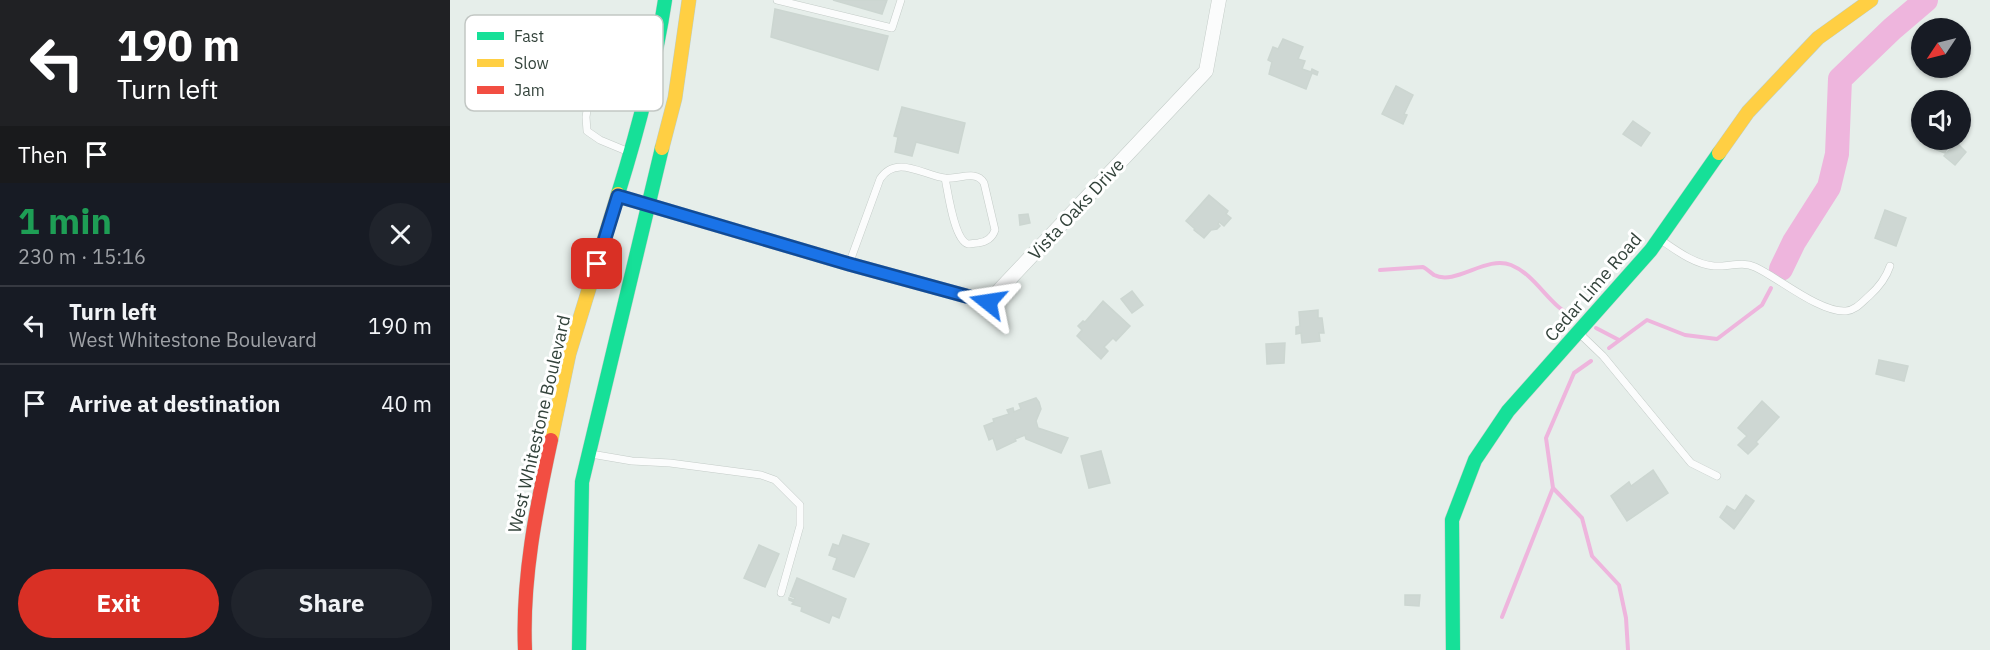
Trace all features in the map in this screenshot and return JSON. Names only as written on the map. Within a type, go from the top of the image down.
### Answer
[{"type":"main road","name":"West Whitestone Boulevard","points":[[663,15],[665,0]]},
{"type":"main road","points":[[579,650],[582,482],[675,98],[689,0]]},
{"type":"main road","name":"Cedar Lime Road","points":[[1453,650],[1452,519],[1475,460],[1508,411],[1659,239],[1748,112],[1818,38],[1871,0]]},
{"type":"main road","name":"West Whitestone Boulevard","points":[[525,650],[524,626],[530,550],[541,485],[569,354],[632,153],[642,111]]},
{"type":"street","name":"Vista Oaks Drive","points":[[618,196],[988,302],[1206,71],[1219,0]]},
{"type":"lane","points":[[777,0],[892,28],[901,0]]},
{"type":"lane","points":[[587,111],[587,131],[600,140],[632,153]]},
{"type":"lane","points":[[849,264],[880,178],[884,172],[892,168],[905,166],[945,178],[975,175],[981,177],[995,231],[993,237],[984,243],[969,244],[962,240],[957,232],[945,178]]},
{"type":"lane","points":[[1659,239],[1689,259],[1713,266],[1740,264],[1754,266],[1820,304],[1845,311],[1857,307],[1875,290],[1890,266]]},
{"type":"lane","points":[[1578,332],[1602,356],[1691,463],[1717,476]]},
{"type":"lane","points":[[588,453],[632,461],[670,463],[761,475],[775,480],[800,505],[800,526],[782,593]]},
{"type":"building","points":[[833,0],[887,0],[882,14]]},
{"type":"building","points":[[775,9],[888,36],[878,70],[771,37]]},
{"type":"building","points":[[1283,39],[1303,47],[1298,59],[1305,61],[1302,69],[1311,72],[1312,69],[1318,72],[1317,75],[1312,73],[1306,89],[1269,74],[1272,62],[1268,60],[1273,47],[1278,49]]},
{"type":"building","points":[[1396,86],[1413,95],[1404,114],[1407,115],[1403,124],[1382,114]]},
{"type":"building","points":[[902,107],[965,123],[958,153],[916,142],[912,156],[895,152],[898,137],[894,136]]},
{"type":"building","points":[[1633,121],[1650,133],[1641,146],[1623,134]]},
{"type":"building","points":[[1949,150],[1966,152],[1955,165],[1944,156]]},
{"type":"building","points":[[1209,195],[1228,211],[1226,214],[1231,218],[1224,226],[1219,222],[1220,226],[1211,230],[1204,238],[1186,221]]},
{"type":"building","points":[[1885,210],[1906,218],[1896,246],[1875,238]]},
{"type":"building","points":[[1028,214],[1030,223],[1020,225],[1019,215]]},
{"type":"building","points":[[1132,291],[1143,305],[1132,313],[1121,299]]},
{"type":"building","points":[[1103,301],[1130,326],[1116,341],[1113,338],[1104,347],[1108,351],[1101,359],[1077,336],[1082,330],[1078,326],[1083,321],[1085,322]]},
{"type":"building","points":[[1318,310],[1318,318],[1322,318],[1324,333],[1319,333],[1320,341],[1302,343],[1301,333],[1296,334],[1296,327],[1300,326],[1299,312]]},
{"type":"building","points":[[1285,343],[1284,363],[1267,364],[1266,344]]},
{"type":"building","points":[[1879,360],[1908,366],[1904,381],[1876,374]]},
{"type":"building","points":[[1036,398],[1041,409],[1036,421],[1038,428],[1068,438],[1061,453],[1026,439],[1025,435],[997,450],[993,438],[989,440],[984,426],[994,422],[993,419],[1009,414],[1007,410],[1013,408],[1014,412],[1021,409],[1019,404]]},
{"type":"building","points":[[1762,401],[1779,417],[1748,454],[1738,445],[1747,436],[1738,428]]},
{"type":"building","points":[[1101,451],[1110,483],[1089,488],[1081,456]]},
{"type":"building","points":[[1653,470],[1668,493],[1627,521],[1611,496],[1629,482],[1631,486]]},
{"type":"building","points":[[1746,495],[1754,501],[1734,529],[1720,517],[1727,506],[1735,511]]},
{"type":"building","points":[[843,535],[869,544],[854,577],[833,569],[837,558],[829,555],[833,544],[839,546]]},
{"type":"building","points":[[759,545],[779,554],[765,587],[744,578]]},
{"type":"building","points":[[797,578],[846,599],[839,618],[832,615],[829,623],[801,611],[802,607],[792,604],[794,602],[789,598],[794,600],[795,598],[790,596]]},
{"type":"building","points":[[1405,595],[1420,595],[1419,606],[1405,605]]},
{"type":"waterway","points":[[1781,269],[1794,242],[1829,187],[1837,154],[1840,79],[1926,0]]},
{"type":"waterway","points":[[1380,270],[1423,267],[1434,275],[1452,277],[1492,264],[1511,265],[1529,277],[1559,307],[1576,317]]},
{"type":"waterway","points":[[1609,348],[1647,320],[1685,335],[1717,339],[1762,305],[1771,288]]},
{"type":"waterway","points":[[1596,328],[1619,340]]},
{"type":"waterway","points":[[1591,361],[1574,373],[1546,438],[1553,488],[1582,518],[1592,556],[1619,585],[1626,618],[1628,650]]},
{"type":"waterway","points":[[1502,617],[1553,488]]},
{"type":"traffic: fast","points":[[662,15],[665,0]]},
{"type":"traffic: fast","points":[[618,194],[641,111]]},
{"type":"traffic: fast","points":[[579,650],[582,482],[662,148]]},
{"type":"traffic: fast","points":[[1453,650],[1452,520],[1475,460],[1508,411],[1651,250],[1719,153]]},
{"type":"traffic: slow","points":[[662,148],[675,98],[689,0]]},
{"type":"traffic: slow","points":[[1719,153],[1748,112],[1818,38],[1871,0]]},
{"type":"traffic: slow","points":[[551,440],[569,354],[618,194]]},
{"type":"traffic: jam","points":[[525,650],[528,571],[535,518],[551,440]]},
{"type":"route","points":[[597,264],[618,196],[988,302]]}]
